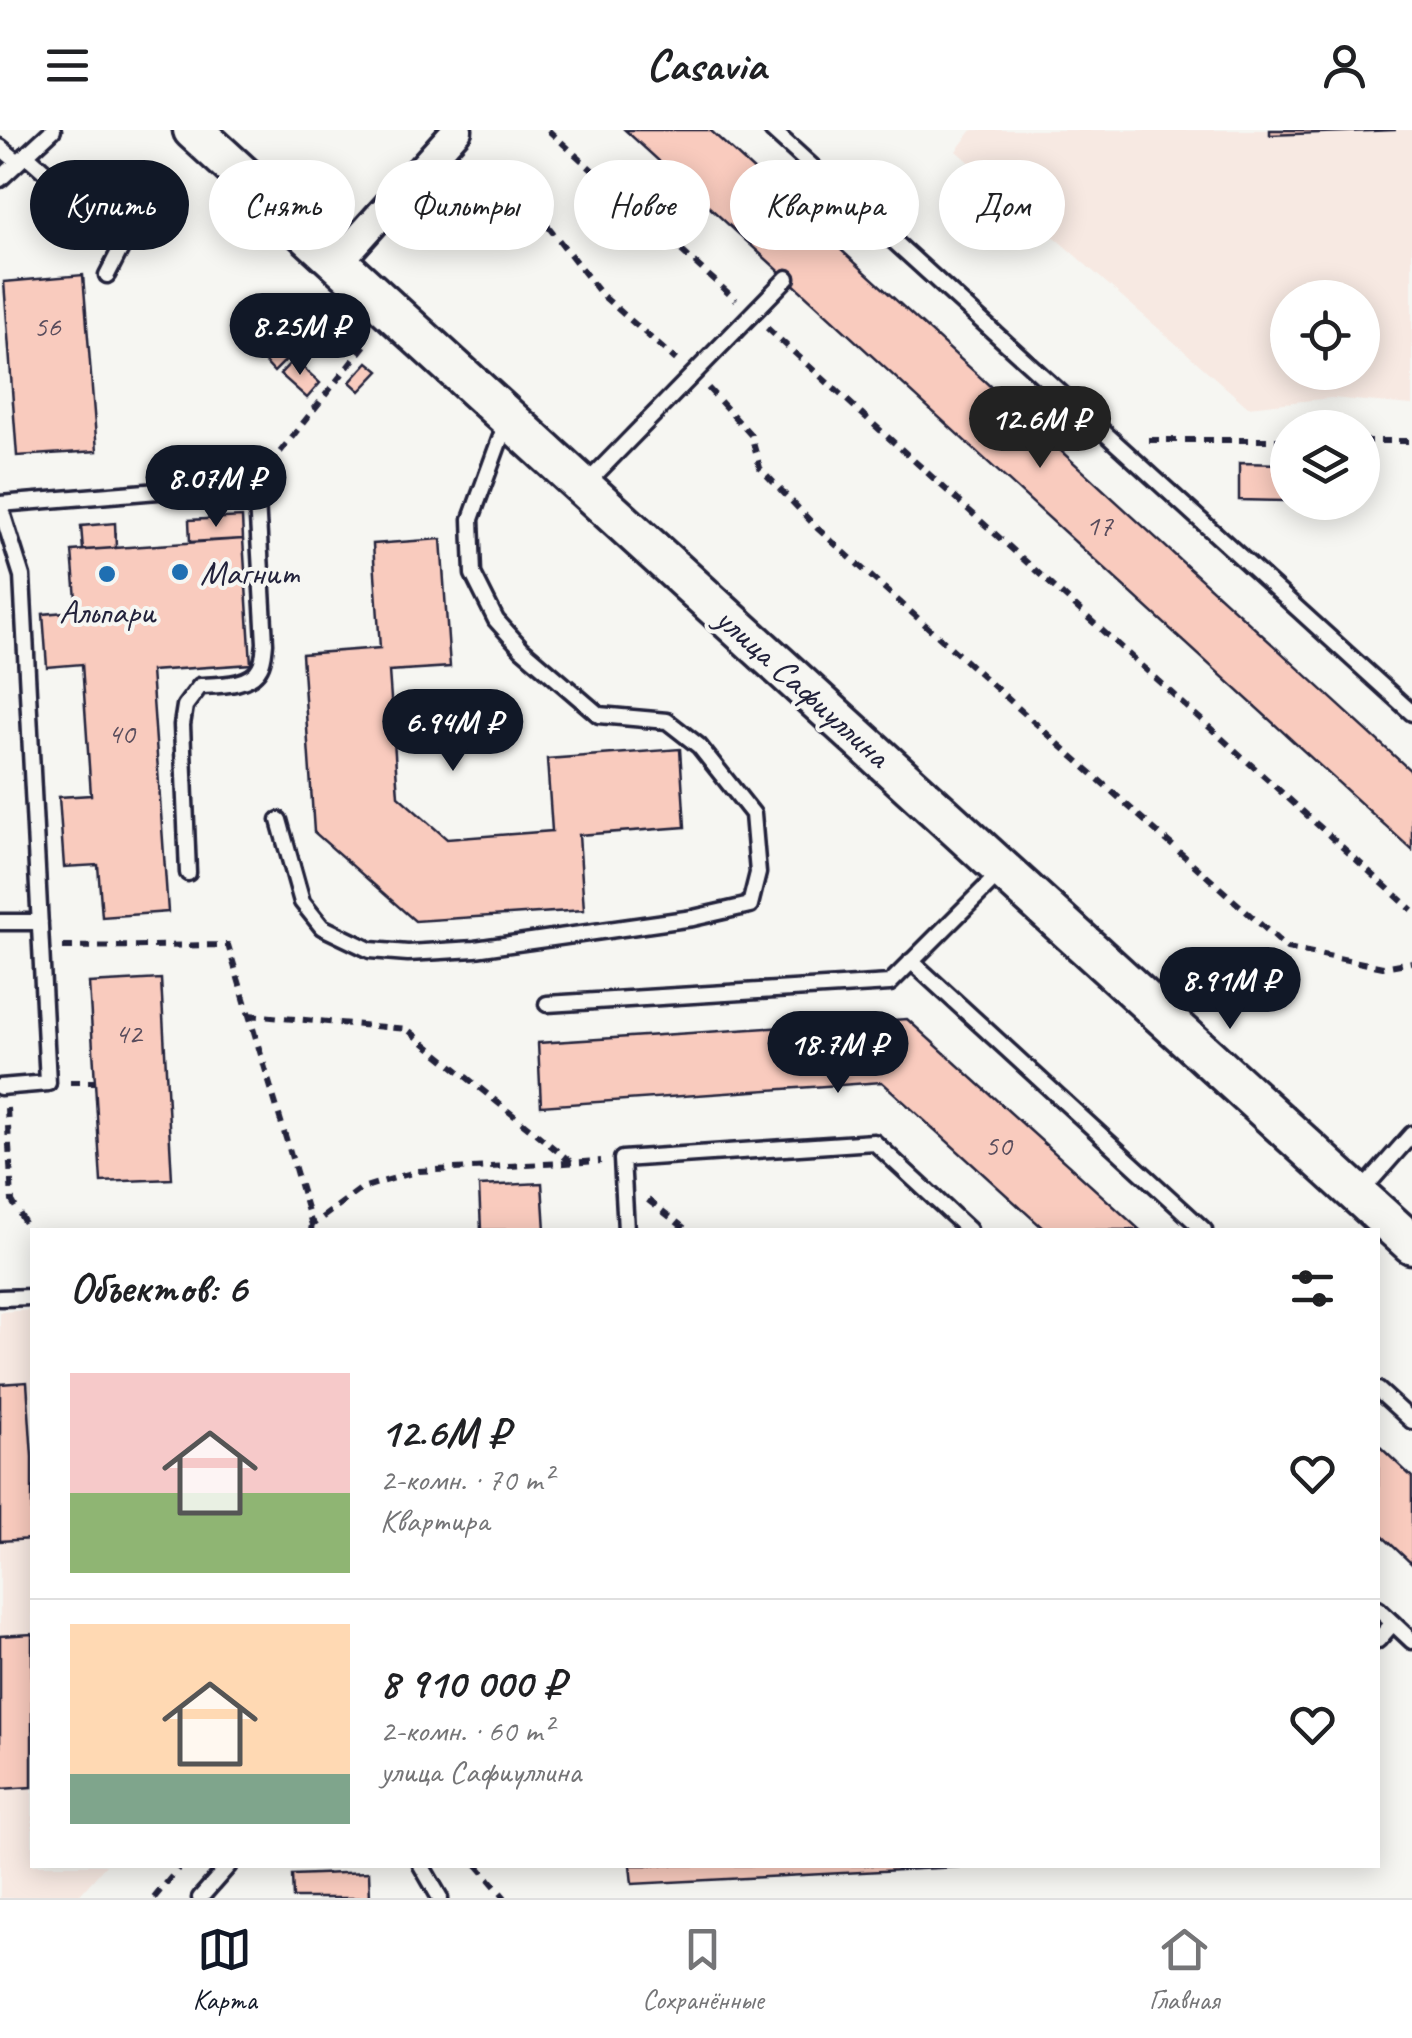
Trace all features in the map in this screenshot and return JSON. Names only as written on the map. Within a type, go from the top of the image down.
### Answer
[{"type":"street","name":"улица Сафиуллина","points":[[194,130],[1412,1244]]},
{"type":"street","points":[[338,262],[457,130]]},
{"type":"lane","points":[[0,179],[53,130]]},
{"type":"lane","points":[[772,130],[806,160]]},
{"type":"lane","points":[[0,146],[80,202],[120,248],[106,275]]},
{"type":"lane","points":[[905,250],[1412,714]]},
{"type":"lane","points":[[584,486],[787,278]]},
{"type":"lane","points":[[278,820],[302,902],[322,927],[370,950],[408,953],[475,949],[693,918],[750,905],[758,873],[752,814],[699,746],[667,720],[598,715],[522,649],[496,620],[473,574],[471,519],[508,418]]},
{"type":"lane","points":[[3,1087],[48,1083],[22,576],[0,505],[256,483],[265,643],[262,664],[258,672],[230,685],[200,686],[185,706],[182,725],[188,872]]},
{"type":"lane","points":[[547,1004],[890,982],[1003,870]]},
{"type":"lane","points":[[0,922],[40,922]]},
{"type":"lane","points":[[911,961],[1202,1228]]},
{"type":"lane","points":[[1358,1194],[1412,1134]]},
{"type":"lane","points":[[626,1228],[622,1159],[874,1142],[967,1228]]},
{"type":"lane","points":[[0,1298],[30,1297]]},
{"type":"lane","points":[[1380,1392],[1412,1422]]},
{"type":"lane","points":[[1380,1611],[1412,1641]]},
{"type":"lane","points":[[1380,1638],[1393,1624]]},
{"type":"lane","points":[[200,1898],[226,1868]]},
{"type":"lane","points":[[423,1868],[440,1898]]},
{"type":"path","points":[[548,130],[1412,910]]},
{"type":"path","points":[[554,233],[602,295],[693,375],[751,435],[760,468],[817,528],[1286,948],[1382,967],[1412,962]]},
{"type":"path","points":[[256,483],[365,345],[274,331]]},
{"type":"path","points":[[1112,440],[1270,440]]},
{"type":"path","points":[[1380,441],[1412,441]]},
{"type":"path","points":[[42,947],[228,945],[312,1227],[362,1188],[418,1171],[622,1159]]},
{"type":"path","points":[[249,1015],[406,1029],[571,1162]]},
{"type":"path","points":[[3,1087],[12,1202],[30,1232]]},
{"type":"path","points":[[623,1181],[684,1228]]},
{"type":"path","points":[[154,1898],[179,1868]]},
{"type":"path","points":[[480,1868],[505,1898]]},
{"type":"shaded area","points":[[972,130],[1412,130],[1412,405],[1331,398],[1248,407],[1065,247],[1065,160],[966,160],[956,151]]},
{"type":"shaded area","points":[[30,1310],[30,1868],[103,1868],[77,1898],[0,1898],[0,1312]]},
{"type":"building","points":[[625,130],[710,130],[743,160],[730,160],[730,226],[710,208],[710,160],[658,160]]},
{"type":"building","points":[[1270,130],[1396,130],[1270,135]]},
{"type":"building","points":[[756,250],[841,250],[1412,772],[1412,850]]},
{"type":"building","points":[[83,275],[97,451],[17,456],[4,282]]},
{"type":"building","points":[[278,345],[289,357],[274,372],[263,360]]},
{"type":"building","points":[[294,359],[320,383],[307,398],[280,374]]},
{"type":"building","points":[[368,362],[379,371],[360,391],[350,382]]},
{"type":"building","points":[[1239,463],[1270,464],[1270,501],[1239,500]]},
{"type":"building","points":[[242,517],[243,539],[190,542],[189,520]]},
{"type":"building","points":[[115,523],[116,548],[83,550],[81,526]]},
{"type":"building","points":[[243,539],[251,664],[151,671],[168,912],[102,917],[98,865],[64,867],[59,797],[91,795],[82,664],[47,667],[43,614],[77,611],[72,551]]},
{"type":"building","points":[[441,539],[450,667],[389,671],[398,796],[447,839],[552,831],[547,759],[680,749],[685,827],[579,835],[584,910],[415,921],[314,832],[302,654],[380,648],[373,544]]},
{"type":"building","points":[[161,979],[172,1179],[101,1182],[89,983]]},
{"type":"building","points":[[907,1019],[1138,1228],[1043,1228],[882,1082],[541,1106],[538,1043]]},
{"type":"building","points":[[542,1183],[545,1228],[481,1228],[479,1186]]},
{"type":"building","points":[[27,1382],[30,1539],[0,1541],[0,1384]]},
{"type":"building","points":[[1380,1447],[1412,1477],[1412,1564],[1380,1534]]},
{"type":"building","points":[[30,1634],[30,1787],[0,1789],[0,1636]]},
{"type":"building","points":[[630,1868],[939,1868],[632,1884]]},
{"type":"building","points":[[369,1872],[370,1898],[293,1898],[292,1875]]},
{"type":"place","name":"Магнит","points":[[180,572]]},
{"type":"place","name":"Альпари","points":[[107,574]]}]
